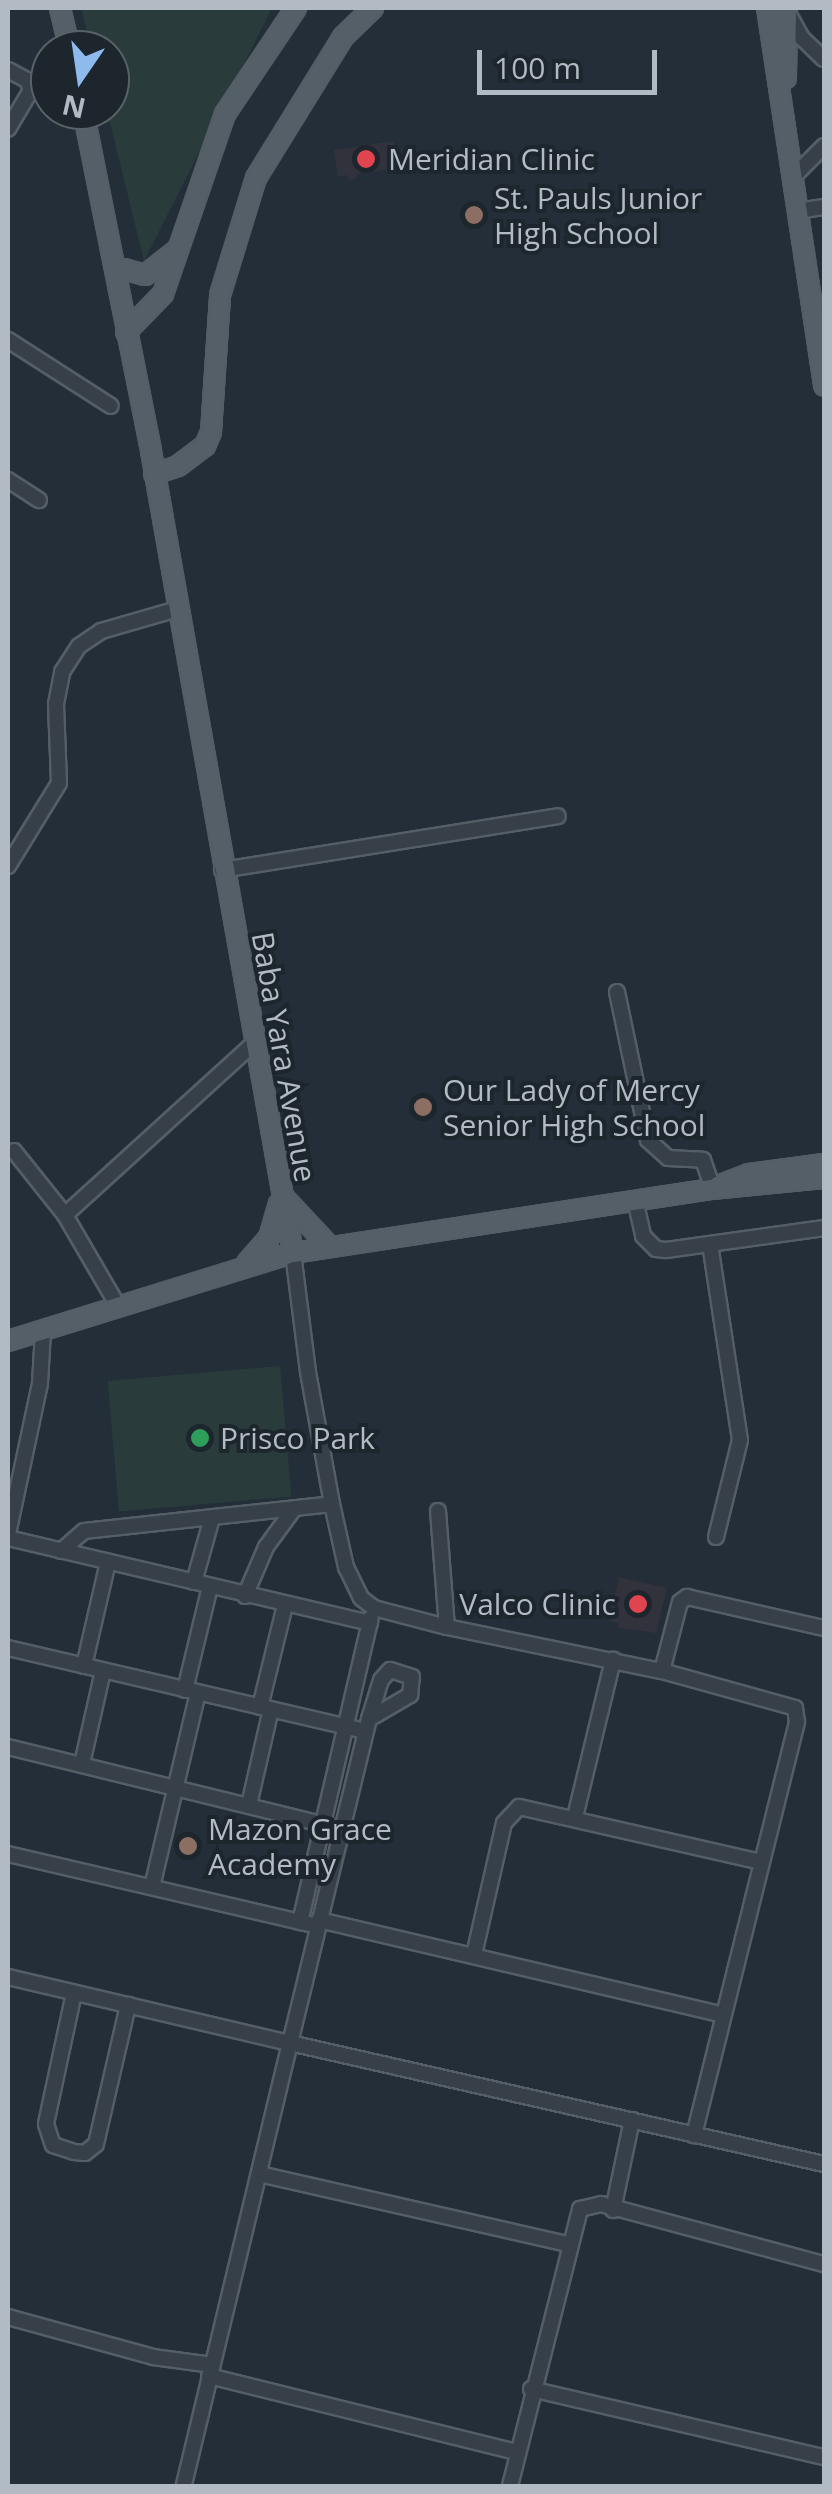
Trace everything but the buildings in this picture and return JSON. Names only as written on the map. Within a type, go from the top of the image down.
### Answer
[{"type":"main road","points":[[131,327],[163,294],[225,114],[296,8]]},
{"type":"main road","points":[[154,474],[178,466],[204,446],[211,432],[220,296],[256,178],[342,37],[373,8]]},
{"type":"main road","points":[[766,8],[824,386]]},
{"type":"main road","points":[[787,9],[788,148]]},
{"type":"main road","name":"Baba Yara Avenue","points":[[88,130],[131,327]]},
{"type":"main road","name":"Baba Yara Avenue","points":[[92,148],[106,186],[124,269],[177,609],[293,1252]]},
{"type":"main road","points":[[124,269],[145,274],[177,250]]},
{"type":"main road","points":[[713,1188],[739,1176],[824,1164]]},
{"type":"main road","points":[[8,1341],[293,1252],[713,1188],[824,1178]]},
{"type":"main road","points":[[279,1189],[301,1220],[329,1246]]},
{"type":"main road","points":[[247,1264],[275,1222],[279,1189]]},
{"type":"street","points":[[787,9],[802,38],[824,59]]},
{"type":"street","points":[[8,70],[27,80],[31,90],[8,129]]},
{"type":"street","points":[[793,177],[824,146]]},
{"type":"street","points":[[798,211],[824,207]]},
{"type":"street","points":[[8,340],[112,406]]},
{"type":"street","points":[[8,480],[39,500]]},
{"type":"street","points":[[8,866],[59,783],[56,704],[62,672],[79,646],[101,631],[177,609]]},
{"type":"street","points":[[222,870],[558,816]]},
{"type":"street","points":[[616,992],[648,1140],[668,1158],[703,1160],[713,1188]]},
{"type":"street","points":[[65,1215],[253,1044]]},
{"type":"street","points":[[14,1151],[65,1215],[118,1306]]},
{"type":"street","points":[[635,1200],[643,1236],[656,1249],[824,1228]]},
{"type":"street","points":[[710,1244],[740,1440],[716,1537]]},
{"type":"street","points":[[293,1252],[308,1372],[332,1504],[352,1586],[374,1608],[447,1628],[662,1671],[796,1708],[797,1722],[694,2135]]},
{"type":"street","points":[[43,1331],[40,1383],[8,1536],[370,1624]]},
{"type":"street","points":[[62,1551],[84,1531],[332,1504]]},
{"type":"street","points":[[245,1596],[266,1546],[293,1510]]},
{"type":"street","points":[[438,1511],[447,1628]]},
{"type":"street","points":[[194,1582],[212,1518]]},
{"type":"street","points":[[84,1666],[108,1562]]},
{"type":"street","points":[[152,1888],[176,1788],[210,1588]]},
{"type":"street","points":[[662,1671],[680,1602],[687,1596],[824,1628]]},
{"type":"street","points":[[249,1805],[285,1605]]},
{"type":"street","points":[[300,1922],[374,1608]]},
{"type":"street","points":[[8,1648],[348,1727],[368,1725],[184,2486]]},
{"type":"street","points":[[575,1817],[613,1660]]},
{"type":"street","points":[[82,1764],[103,1670]]},
{"type":"street","points":[[8,1747],[342,1829]]},
{"type":"street","points":[[474,1955],[508,1816],[526,1806],[761,1862]]},
{"type":"street","points":[[8,1854],[300,1922],[474,1955],[723,2015]]},
{"type":"street","points":[[8,1977],[824,2164]]},
{"type":"street","points":[[74,1993],[46,2124],[53,2145],[65,2150],[84,2153],[96,2144],[128,2005]]},
{"type":"street","points":[[612,2210],[632,2120]]},
{"type":"street","points":[[260,2174],[568,2244]]},
{"type":"street","points":[[510,2486],[568,2244],[580,2209],[596,2203],[824,2264]]},
{"type":"street","points":[[8,2318],[517,2452]]},
{"type":"street","points":[[532,2389],[824,2457]]},
{"type":"shaded area","name":"Meridian Clinic","points":[[394,141],[398,168],[356,174],[356,179],[338,177],[334,150]]},
{"type":"shaded area","name":"Valco Clinic","points":[[619,1577],[667,1588],[656,1633],[618,1628],[618,1623],[609,1621]]},
{"type":"green space","points":[[81,8],[272,8],[144,261],[112,130],[130,130],[130,30],[87,30]]},
{"type":"green space","name":"Prisco Park","points":[[280,1366],[291,1497],[119,1512],[108,1381]]},
{"type":"place","name":"Meridian Clinic","points":[[366,159]]},
{"type":"place","name":"St. Pauls Junior High School","points":[[474,215]]},
{"type":"place","name":"Our Lady of Mercy Senior High School","points":[[423,1107]]},
{"type":"place","name":"Prisco Park","points":[[200,1438]]},
{"type":"place","name":"Valco Clinic","points":[[638,1604]]},
{"type":"place","name":"Mazon Grace Academy","points":[[188,1846]]}]
